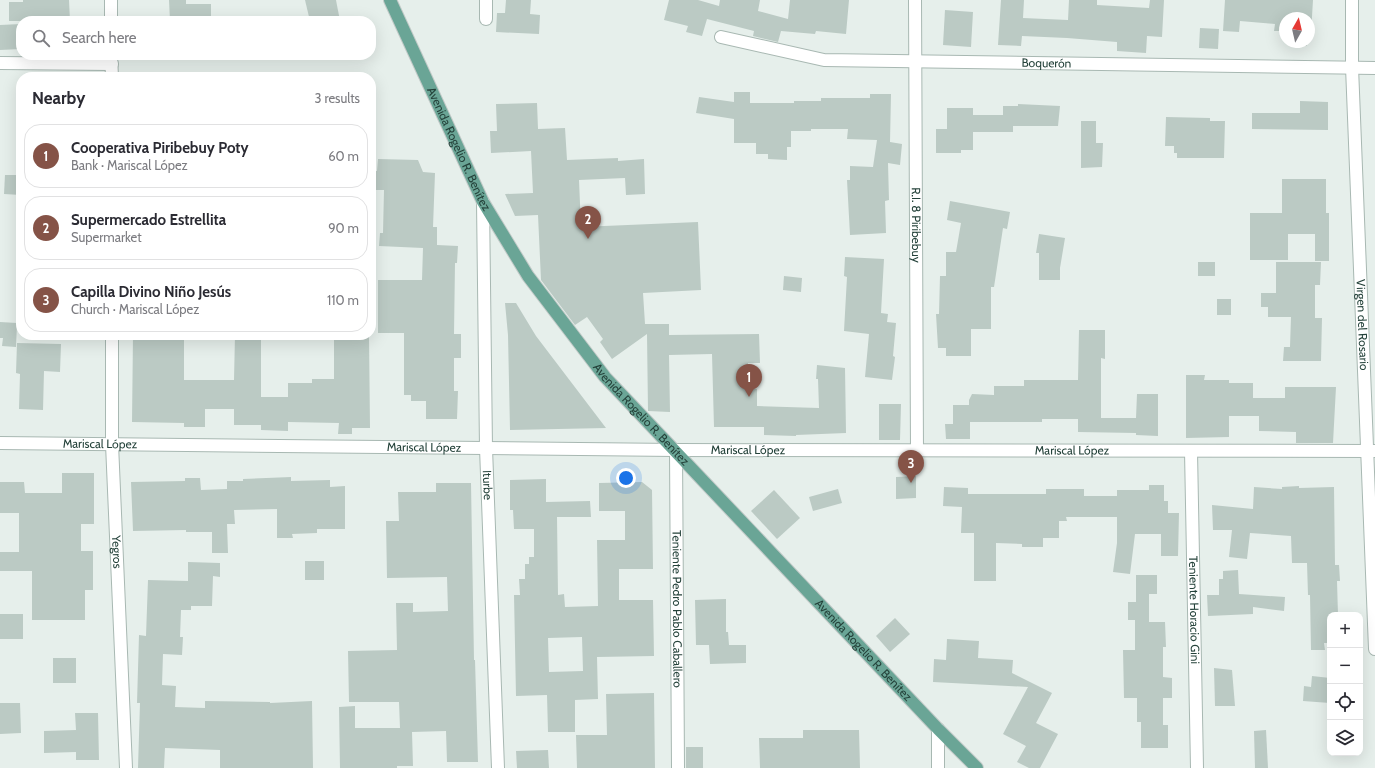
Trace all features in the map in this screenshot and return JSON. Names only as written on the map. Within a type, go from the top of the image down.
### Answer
[{"type":"main road","name":"Avenida Rogelio R. Benítez","points":[[390,0],[483,202],[528,276],[605,377],[676,450],[938,729],[978,768]]},
{"type":"street","points":[[111,0],[111,16]]},
{"type":"street","points":[[486,0],[486,19]]},
{"type":"street","name":"R.I. 8 Piribebuy","points":[[915,0],[917,451]]},
{"type":"street","name":"Virgen del Rosario","points":[[1352,0],[1352,67],[1371,452],[1375,649]]},
{"type":"street","name":"Boquerón","points":[[721,37],[824,60],[1375,68]]},
{"type":"street","points":[[0,63],[83,60]]},
{"type":"street","points":[[111,60],[112,72]]},
{"type":"street","name":"Iturbe","points":[[483,202],[486,448],[498,768]]},
{"type":"street","name":"Yegros","points":[[112,340],[112,444],[126,768]]},
{"type":"street","name":"Mariscal López","points":[[0,443],[676,450],[1371,452]]},
{"type":"street","name":"Teniente Pedro Pablo Caballero","points":[[676,450],[678,768]]},
{"type":"street","name":"Teniente Horacio Gini","points":[[1191,451],[1196,768]]},
{"type":"street","points":[[938,729],[938,768]]},
{"type":"building","points":[[23,0],[69,0],[70,16],[16,16],[16,21],[9,21],[9,2],[23,2]]},
{"type":"building","points":[[169,0],[186,0],[186,4],[211,4],[211,16],[170,16]]},
{"type":"building","points":[[305,0],[336,0],[339,16],[309,16]]},
{"type":"building","points":[[506,0],[531,0],[530,14],[540,15],[539,34],[496,32],[497,13],[505,13]]},
{"type":"building","points":[[669,0],[698,0],[719,6],[720,0],[760,0],[758,11],[788,19],[790,0],[849,0],[846,34],[816,31],[815,34],[781,31],[778,42],[753,36],[754,31],[707,19],[702,36],[686,32],[688,26],[664,20]]},
{"type":"building","points":[[1001,0],[1024,0],[1023,18],[1068,20],[1069,0],[1097,0],[1097,5],[1149,8],[1150,0],[1164,0],[1162,37],[1147,36],[1146,53],[1117,51],[1117,42],[1067,38],[1022,36],[1021,46],[998,45]]},
{"type":"building","points":[[1225,0],[1313,0],[1312,12],[1279,12],[1279,31],[1274,31],[1275,24],[1240,21],[1239,32],[1223,31]]},
{"type":"building","points":[[945,10],[973,12],[971,47],[943,45]]},
{"type":"building","points":[[16,24],[16,49],[0,50],[0,25]]},
{"type":"building","points":[[1200,28],[1219,29],[1218,49],[1199,48]]},
{"type":"building","points":[[734,92],[750,92],[750,103],[794,103],[794,101],[821,101],[821,98],[870,98],[870,94],[891,94],[890,142],[902,144],[900,165],[888,163],[889,200],[885,201],[886,233],[850,235],[847,180],[850,180],[850,166],[873,167],[877,140],[847,139],[848,129],[811,129],[811,131],[791,131],[791,147],[787,147],[787,160],[768,159],[768,154],[756,154],[756,143],[734,143],[734,119],[696,113],[699,97],[734,102]]},
{"type":"building","points":[[1300,101],[1328,102],[1328,130],[1252,129],[1252,113],[1300,113]]},
{"type":"building","points":[[537,103],[538,129],[565,128],[567,160],[618,158],[618,161],[644,159],[645,194],[626,195],[625,178],[579,180],[581,227],[698,222],[701,290],[643,293],[645,324],[669,324],[669,335],[759,334],[760,363],[748,363],[748,389],[757,389],[757,406],[819,408],[818,379],[816,379],[817,365],[845,368],[846,433],[796,436],[764,435],[764,427],[714,427],[712,354],[669,355],[670,412],[648,411],[647,334],[612,359],[600,342],[603,339],[587,317],[575,325],[541,280],[538,215],[515,216],[505,194],[533,193],[531,151],[491,153],[490,131],[497,131],[496,104]]},
{"type":"building","points":[[1018,104],[1060,106],[1058,126],[1013,126],[1013,132],[973,132],[973,150],[961,150],[961,153],[936,153],[936,129],[947,129],[947,108],[973,108],[973,115],[1003,115],[1003,106],[1018,106]]},
{"type":"building","points":[[1166,117],[1210,118],[1210,121],[1225,121],[1224,158],[1177,158],[1177,153],[1174,153],[1174,146],[1165,146]]},
{"type":"building","points":[[1081,121],[1096,121],[1096,143],[1103,143],[1102,167],[1081,168]]},
{"type":"building","points":[[378,159],[418,160],[423,172],[435,173],[433,227],[437,227],[437,245],[458,246],[457,263],[455,263],[454,334],[461,334],[461,358],[454,358],[454,391],[458,391],[457,419],[426,419],[426,401],[411,401],[411,395],[404,395],[404,333],[378,333],[378,280],[422,280],[423,248],[379,246],[380,233],[383,233],[384,190],[376,190]]},
{"type":"building","points":[[5,175],[16,175],[16,195],[4,194]]},
{"type":"building","points":[[1282,179],[1326,179],[1326,213],[1329,213],[1329,261],[1315,261],[1315,234],[1288,234],[1288,260],[1250,260],[1250,213],[1282,213]]},
{"type":"building","points":[[950,201],[1010,212],[1007,229],[1003,228],[994,287],[991,287],[991,329],[971,329],[971,356],[946,356],[946,348],[938,348],[936,314],[939,314],[940,276],[946,276],[946,252],[956,252],[961,223],[947,220]]},
{"type":"building","points":[[1039,234],[1065,238],[1060,268],[1060,280],[1039,280],[1039,253],[1036,253]]},
{"type":"building","points":[[845,257],[884,259],[881,313],[888,314],[887,322],[896,323],[893,356],[895,357],[892,380],[865,377],[869,334],[844,331],[847,277],[844,276]]},
{"type":"building","points":[[1198,262],[1215,262],[1215,276],[1198,276]]},
{"type":"building","points":[[1276,262],[1321,262],[1320,285],[1315,285],[1315,318],[1322,318],[1321,361],[1283,361],[1284,347],[1290,347],[1291,317],[1268,317],[1268,307],[1261,307],[1261,293],[1276,293]]},
{"type":"building","points":[[784,276],[802,278],[801,292],[783,290]]},
{"type":"building","points":[[1217,299],[1231,299],[1231,315],[1217,315]]},
{"type":"building","points":[[505,303],[516,303],[536,336],[606,428],[510,430],[508,335]]},
{"type":"building","points":[[0,322],[16,323],[16,347],[2,346],[3,338],[0,338]]},
{"type":"building","points":[[1079,330],[1105,330],[1105,359],[1101,358],[1101,418],[1136,418],[1137,394],[1158,394],[1158,436],[1136,435],[1136,433],[1078,432],[1078,419],[1042,419],[1042,422],[970,422],[970,439],[946,439],[945,424],[953,424],[953,405],[969,405],[969,400],[972,394],[994,395],[994,386],[1024,386],[1024,380],[1078,380]]},
{"type":"building","points":[[133,340],[184,340],[184,380],[234,380],[235,340],[261,340],[261,397],[288,397],[288,383],[312,383],[312,379],[334,379],[334,340],[369,340],[370,428],[352,428],[352,434],[338,434],[339,423],[288,422],[288,431],[261,430],[261,425],[234,425],[234,409],[205,409],[205,427],[184,427],[184,423],[132,422]]},
{"type":"building","points":[[17,343],[61,344],[60,372],[44,371],[43,410],[19,409],[20,374],[16,373]]},
{"type":"building","points":[[1186,375],[1205,375],[1204,380],[1229,380],[1229,383],[1253,383],[1253,398],[1285,398],[1285,387],[1336,387],[1333,443],[1296,443],[1296,432],[1259,431],[1259,416],[1229,416],[1229,437],[1186,438]]},
{"type":"building","points":[[879,404],[901,404],[900,440],[879,440]]},
{"type":"building","points":[[62,473],[94,473],[94,524],[81,524],[81,551],[93,551],[93,590],[85,590],[85,620],[32,620],[32,571],[0,571],[0,552],[19,552],[19,513],[0,513],[0,482],[24,482],[25,493],[62,493]]},
{"type":"building","points":[[916,476],[916,498],[896,499],[896,477]]},
{"type":"building","points":[[291,477],[291,481],[330,480],[330,487],[345,486],[345,529],[317,529],[317,533],[292,534],[293,538],[277,538],[277,509],[234,510],[235,524],[227,524],[228,553],[212,553],[212,532],[186,532],[186,530],[133,531],[131,482],[185,481],[185,478],[200,478],[201,490],[227,489],[227,481]]},
{"type":"building","points":[[546,479],[546,502],[590,501],[591,517],[557,517],[558,595],[564,594],[565,607],[598,606],[597,540],[625,540],[625,511],[599,511],[599,483],[642,482],[652,490],[653,569],[619,569],[619,600],[653,600],[654,656],[597,657],[598,699],[575,700],[575,732],[548,732],[547,695],[516,696],[514,595],[520,595],[519,579],[525,579],[525,564],[529,564],[529,557],[534,557],[534,529],[514,529],[513,510],[510,510],[510,480]],"holes":[[[582,637],[583,671],[549,672],[548,638]]]},
{"type":"building","points":[[436,483],[471,483],[474,660],[478,762],[447,762],[446,731],[412,732],[413,766],[397,766],[397,768],[340,768],[339,707],[355,706],[355,728],[400,728],[399,702],[349,702],[348,651],[397,650],[396,603],[413,603],[413,612],[448,611],[447,577],[387,578],[386,521],[399,521],[398,492],[436,492]]},
{"type":"building","points":[[1149,485],[1164,485],[1164,501],[1168,501],[1168,513],[1179,513],[1178,556],[1161,556],[1161,534],[1135,534],[1130,574],[1113,572],[1117,543],[1117,517],[1066,517],[1067,521],[1059,521],[1059,538],[1043,538],[1043,547],[1022,547],[1022,544],[996,543],[996,581],[974,581],[974,533],[961,533],[962,507],[943,506],[944,487],[968,488],[968,494],[1046,494],[1046,489],[1084,489],[1084,496],[1117,496],[1117,490],[1149,490]]},
{"type":"building","points":[[1254,487],[1282,489],[1282,487],[1334,487],[1335,565],[1339,565],[1340,581],[1337,581],[1338,612],[1327,612],[1327,643],[1324,643],[1325,650],[1311,650],[1310,595],[1308,595],[1307,563],[1292,563],[1291,536],[1250,533],[1247,559],[1229,557],[1232,530],[1213,530],[1212,505],[1253,509]]},
{"type":"building","points":[[838,489],[842,503],[813,511],[809,497]]},
{"type":"building","points":[[774,490],[800,518],[777,539],[751,511]]},
{"type":"building","points":[[305,561],[324,561],[324,580],[305,580]]},
{"type":"building","points":[[188,562],[220,563],[220,577],[213,576],[212,606],[191,606],[191,610],[181,610],[180,637],[183,637],[182,655],[163,654],[162,685],[176,686],[175,707],[205,708],[205,701],[270,703],[312,701],[313,768],[220,768],[220,750],[165,748],[164,768],[138,768],[140,703],[137,703],[139,635],[146,636],[148,580],[188,581]]},
{"type":"building","points":[[1238,570],[1239,594],[1285,597],[1284,611],[1253,607],[1253,614],[1208,616],[1207,595],[1219,595],[1219,579],[1223,579],[1223,571]]},
{"type":"building","points":[[1136,575],[1157,575],[1157,594],[1149,594],[1149,622],[1165,622],[1166,647],[1163,647],[1163,677],[1172,678],[1172,698],[1163,698],[1163,725],[1168,725],[1168,748],[1141,748],[1141,722],[1137,722],[1137,698],[1124,698],[1123,650],[1135,650],[1135,620],[1128,620],[1128,602],[1136,602]]},
{"type":"building","points":[[726,599],[726,632],[728,632],[729,645],[746,645],[746,663],[710,664],[709,645],[696,645],[695,600]]},
{"type":"building","points":[[0,614],[23,614],[23,639],[0,639]]},
{"type":"building","points":[[895,618],[910,634],[890,652],[876,636]]},
{"type":"building","points":[[947,639],[979,641],[978,658],[1013,660],[1012,673],[1052,693],[1036,723],[1058,734],[1040,768],[1029,768],[1017,762],[1026,746],[1003,734],[1028,687],[933,682],[934,659],[946,660]]},
{"type":"building","points":[[53,658],[76,658],[76,683],[53,683]]},
{"type":"building","points":[[1214,668],[1232,670],[1235,706],[1215,706]]},
{"type":"building","points":[[1312,676],[1327,678],[1327,703],[1303,701],[1304,686],[1311,687]]},
{"type":"building","points":[[654,693],[655,768],[577,768],[576,735],[607,735],[606,694]]},
{"type":"building","points":[[0,703],[20,703],[21,733],[0,734]]},
{"type":"building","points":[[75,713],[98,713],[99,760],[76,760],[76,752],[44,753],[44,731],[76,730]]},
{"type":"building","points":[[803,730],[859,730],[860,768],[760,768],[759,738],[803,738]]},
{"type":"building","points":[[1266,730],[1268,768],[1255,768],[1254,731]]},
{"type":"building","points":[[686,747],[703,747],[703,768],[686,768]]},
{"type":"building","points":[[548,750],[549,768],[517,768],[516,751]]},
{"type":"place","name":"Supermercado Estrellita","points":[[588,239]]},
{"type":"place","name":"Cooperativa Piribebuy Poty","points":[[749,397]]},
{"type":"place","name":"Capilla Divino Niño Jesús","points":[[911,483]]}]
